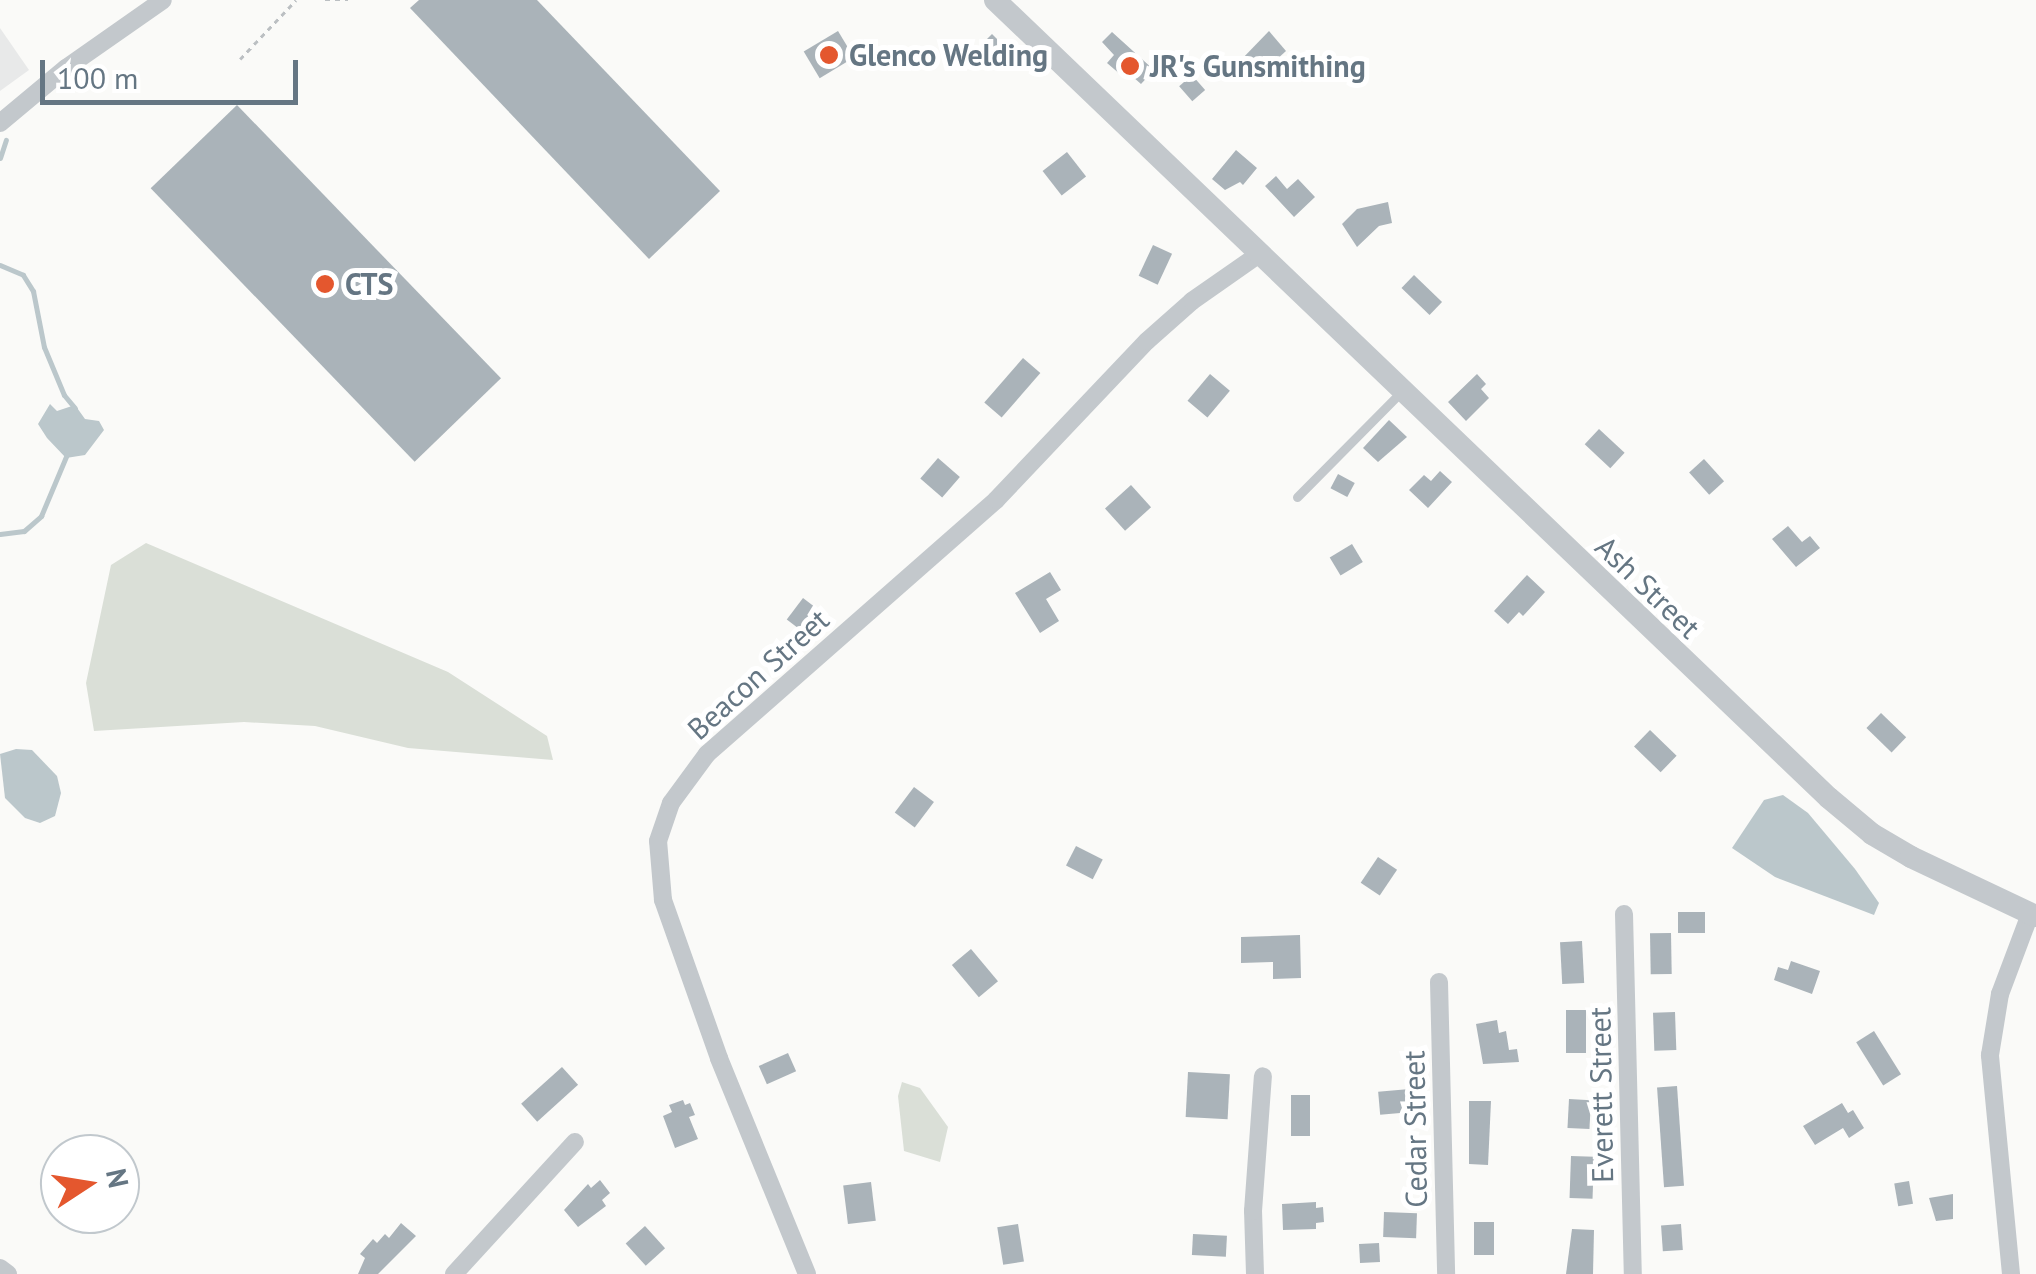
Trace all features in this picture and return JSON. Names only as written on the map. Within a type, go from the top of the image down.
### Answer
[{"type":"street","points":[[0,122],[76,60],[162,0]]},
{"type":"street","name":"Ash Street","points":[[995,0],[1722,700],[1872,834],[2033,915],[2000,994],[1990,1055],[2011,1274]]},
{"type":"street","name":"Beacon Street","points":[[807,1274],[719,1058],[663,900],[658,841],[671,802],[707,754],[996,500],[1147,341],[1192,301],[1258,255]]},
{"type":"street","name":"Everett Street","points":[[1624,914],[1633,1274]]},
{"type":"street","name":"Cedar Street","points":[[1439,982],[1446,1274]]},
{"type":"street","points":[[1255,1274],[1253,1211],[1262,1076]]},
{"type":"street","points":[[454,1274],[575,1142]]},
{"type":"street","points":[[0,1268],[8,1274]]},
{"type":"lane","points":[[1296,496],[1401,392]]},
{"type":"path","points":[[240,60],[296,0]]},
{"type":"path","points":[[325,0],[348,0]]},
{"type":"shaded area","points":[[0,28],[29,70],[0,91]]},
{"type":"shaded area","points":[[50,404],[57,411],[75,405],[85,419],[99,421],[104,430],[85,455],[66,458],[47,438],[38,424]]},
{"type":"shaded area","points":[[146,543],[448,672],[547,736],[553,760],[408,748],[315,726],[244,722],[94,731],[86,683],[111,565]]},
{"type":"shaded area","points":[[32,750],[57,776],[61,793],[55,816],[40,823],[25,818],[5,798],[0,754]]},
{"type":"shaded area","points":[[1783,795],[1808,813],[1855,869],[1879,903],[1874,915],[1775,877],[1732,848],[1764,800]]},
{"type":"shaded area","points":[[902,1082],[920,1088],[948,1127],[940,1162],[904,1151],[898,1096]]},
{"type":"building","points":[[419,0],[537,0],[720,191],[649,259],[410,8]]},
{"type":"building","name":"Glenco Welding","points":[[838,31],[854,58],[820,78],[804,52]]},
{"type":"building","points":[[1269,31],[1286,51],[1253,81],[1238,63]]},
{"type":"building","name":"JR's Gunsmithing","points":[[1112,32],[1154,70],[1141,84],[1125,70],[1121,75],[1107,63],[1114,55],[1102,42]]},
{"type":"building","points":[[992,34],[1007,49],[989,67],[974,52]]},
{"type":"building","points":[[1192,75],[1205,90],[1192,101],[1179,86]]},
{"type":"building","name":"CTS","points":[[237,105],[501,378],[415,462],[151,188]]},
{"type":"building","points":[[1236,150],[1257,168],[1243,185],[1240,182],[1225,190],[1212,179]]},
{"type":"building","points":[[1067,152],[1086,176],[1062,196],[1043,171]]},
{"type":"building","points":[[1276,176],[1287,189],[1298,179],[1315,197],[1294,217],[1265,186]]},
{"type":"building","points":[[1388,202],[1392,223],[1379,226],[1357,247],[1342,224],[1357,209]]},
{"type":"building","points":[[1153,245],[1172,254],[1158,285],[1139,276]]},
{"type":"building","points":[[1414,275],[1442,302],[1430,315],[1401,288]]},
{"type":"building","points":[[1023,358],[1040,373],[1002,418],[984,403]]},
{"type":"building","points":[[1210,374],[1230,391],[1207,418],[1188,401]]},
{"type":"building","points":[[1477,374],[1486,384],[1481,389],[1489,398],[1466,421],[1448,402]]},
{"type":"building","points":[[1389,420],[1407,437],[1378,462],[1363,448]]},
{"type":"building","points":[[1599,429],[1625,453],[1610,468],[1585,444]]},
{"type":"building","points":[[938,458],[960,477],[942,497],[920,478]]},
{"type":"building","points":[[1704,459],[1724,481],[1709,495],[1689,472]]},
{"type":"building","points":[[1440,471],[1452,482],[1428,508],[1409,490],[1424,475],[1431,481]]},
{"type":"building","points":[[1338,474],[1355,483],[1347,497],[1330,488]]},
{"type":"building","points":[[1131,485],[1151,507],[1125,531],[1105,508]]},
{"type":"building","points":[[1788,526],[1802,542],[1810,536],[1820,548],[1796,567],[1772,539]]},
{"type":"building","points":[[1352,544],[1363,562],[1341,575],[1330,557]]},
{"type":"building","points":[[1050,572],[1061,590],[1046,599],[1059,621],[1040,633],[1015,593]]},
{"type":"building","points":[[1527,575],[1545,592],[1523,616],[1519,612],[1508,624],[1494,611]]},
{"type":"building","points":[[803,598],[824,614],[808,635],[787,620]]},
{"type":"building","points":[[1881,713],[1906,737],[1892,752],[1866,728]]},
{"type":"building","points":[[1650,730],[1677,756],[1661,772],[1634,747]]},
{"type":"building","points":[[914,787],[934,802],[915,828],[895,813]]},
{"type":"building","points":[[1076,846],[1103,860],[1093,879],[1066,866]]},
{"type":"building","points":[[1378,857],[1397,870],[1380,896],[1361,883]]},
{"type":"building","points":[[1678,912],[1705,912],[1705,933],[1678,933]]},
{"type":"building","points":[[1650,933],[1671,933],[1672,974],[1651,974]]},
{"type":"building","points":[[1300,935],[1301,978],[1273,979],[1273,962],[1241,963],[1241,937]]},
{"type":"building","points":[[1582,941],[1584,983],[1562,984],[1560,942]]},
{"type":"building","points":[[971,949],[998,981],[979,997],[952,965]]},
{"type":"building","points":[[1791,961],[1820,971],[1812,994],[1774,980],[1778,967],[1788,970]]},
{"type":"building","points":[[1566,1010],[1586,1010],[1586,1053],[1566,1053]]},
{"type":"building","points":[[1675,1012],[1676,1050],[1654,1051],[1653,1013]]},
{"type":"building","points":[[1497,1020],[1499,1033],[1506,1031],[1509,1050],[1517,1049],[1519,1062],[1483,1064],[1476,1024]]},
{"type":"building","points":[[1874,1031],[1901,1074],[1883,1085],[1856,1042]]},
{"type":"building","points":[[788,1053],[796,1071],[767,1084],[759,1066]]},
{"type":"building","points":[[562,1067],[578,1085],[537,1122],[521,1104]]},
{"type":"building","points":[[1188,1072],[1230,1074],[1228,1119],[1186,1117]]},
{"type":"building","points":[[1677,1086],[1684,1186],[1664,1187],[1657,1087]]},
{"type":"building","points":[[1421,1088],[1423,1111],[1380,1115],[1378,1092]]},
{"type":"building","points":[[1291,1095],[1310,1095],[1310,1136],[1291,1136]]},
{"type":"building","points":[[1569,1099],[1591,1100],[1589,1129],[1567,1128]]},
{"type":"building","points":[[683,1100],[685,1105],[690,1103],[695,1115],[689,1117],[698,1139],[675,1148],[663,1116],[672,1112],[669,1105]]},
{"type":"building","points":[[1469,1101],[1491,1101],[1488,1165],[1469,1164]]},
{"type":"building","points":[[1842,1103],[1848,1113],[1853,1110],[1864,1128],[1849,1138],[1843,1128],[1815,1145],[1803,1126]]},
{"type":"building","points":[[1571,1156],[1594,1157],[1593,1199],[1570,1198]]},
{"type":"building","points":[[600,1180],[610,1193],[602,1200],[606,1206],[578,1227],[564,1210],[588,1184],[591,1188]]},
{"type":"building","points":[[1909,1181],[1913,1204],[1898,1206],[1894,1184]]},
{"type":"building","points":[[871,1182],[876,1221],[848,1224],[843,1185]]},
{"type":"building","points":[[1953,1194],[1953,1219],[1936,1221],[1929,1198]]},
{"type":"building","points":[[1316,1202],[1316,1208],[1323,1207],[1324,1222],[1316,1223],[1316,1229],[1283,1230],[1282,1204]]},
{"type":"building","points":[[1384,1212],[1417,1213],[1416,1238],[1383,1237]]},
{"type":"building","points":[[1474,1222],[1494,1222],[1494,1255],[1474,1255]]},
{"type":"building","points":[[401,1223],[416,1236],[378,1274],[358,1274],[365,1258],[360,1254],[373,1239],[377,1243],[385,1234],[389,1238]]},
{"type":"building","points":[[1018,1224],[1024,1262],[1003,1265],[997,1227]]},
{"type":"building","points":[[1681,1224],[1683,1250],[1663,1251],[1661,1225]]},
{"type":"building","points":[[645,1226],[665,1248],[646,1266],[626,1243]]},
{"type":"building","points":[[1572,1229],[1594,1230],[1593,1274],[1566,1274]]},
{"type":"building","points":[[1193,1234],[1227,1236],[1226,1257],[1192,1255]]},
{"type":"building","points":[[1379,1243],[1380,1262],[1360,1263],[1359,1244]]},
{"type":"waterway","points":[[0,158],[6,140]]},
{"type":"waterway","points":[[0,265],[23,275],[33,291],[44,347],[64,395],[75,408]]},
{"type":"waterway","points":[[0,534],[24,531],[41,516],[67,454]]},
{"type":"place","name":"Glenco Welding","points":[[829,55]]},
{"type":"place","name":"JR's Gunsmithing","points":[[1130,66]]},
{"type":"place","name":"CTS","points":[[325,284]]}]
